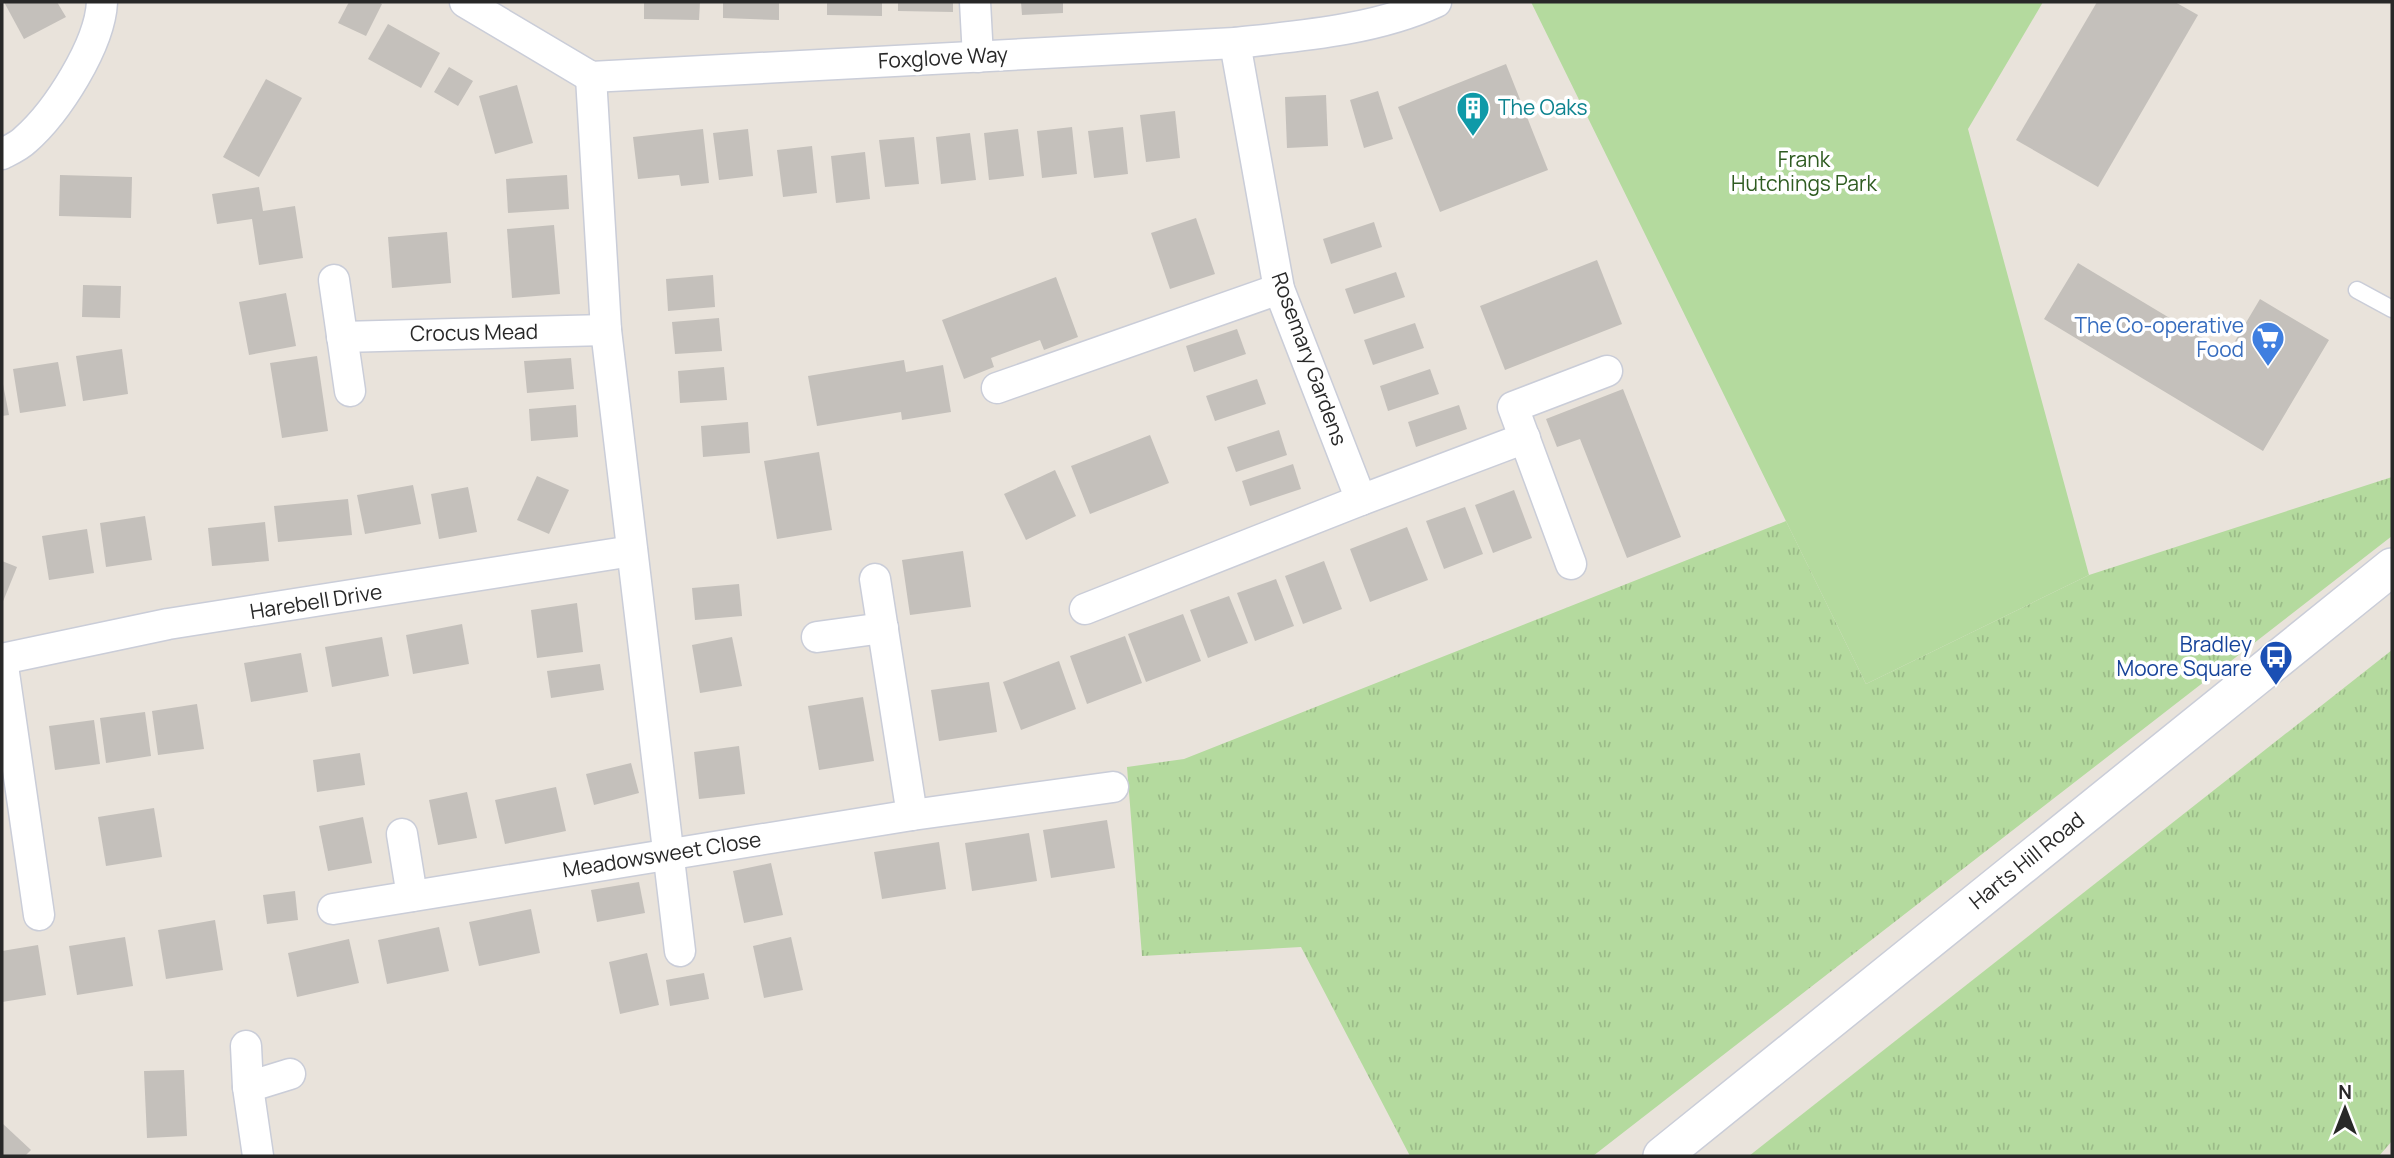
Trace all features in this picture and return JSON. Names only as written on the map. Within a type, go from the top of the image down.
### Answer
[{"type":"street","points":[[2,154],[23,142],[49,116],[78,71],[90,46],[102,2]]},
{"type":"street","points":[[465,2],[592,77],[606,330],[680,951]]},
{"type":"street","points":[[975,2],[978,57]]},
{"type":"street","name":"Foxglove Way","points":[[592,77],[1235,43],[1306,35],[1376,21],[1436,2]]},
{"type":"street","name":"Rosemary Gardens","points":[[1235,43],[1279,289],[1361,500]]},
{"type":"street","points":[[334,280],[350,391]]},
{"type":"street","points":[[997,388],[1279,289]]},
{"type":"street","name":"Crocus Mead","points":[[342,337],[606,330]]},
{"type":"street","points":[[1571,564],[1513,407],[1607,371]]},
{"type":"street","points":[[1085,609],[1525,438]]},
{"type":"street","name":"Harebell Drive","points":[[2,659],[168,624],[632,551]]},
{"type":"street","name":"Harts Hill Road","points":[[1662,1156],[2392,567]]},
{"type":"street","points":[[875,579],[912,815]]},
{"type":"street","points":[[817,637],[883,628]]},
{"type":"street","points":[[2,659],[39,915]]},
{"type":"street","name":"Meadowsweet Close","points":[[333,909],[912,815],[1113,787]]},
{"type":"street","points":[[402,834],[412,895]]},
{"type":"street","points":[[246,1046],[248,1087],[258,1156]]},
{"type":"street","points":[[248,1087],[290,1074]]},
{"type":"lane","points":[[2357,290],[2392,309]]},
{"type":"green space","name":"Frank Hutchings Park","points":[[1531,2],[2043,2],[1968,129],[2089,575],[1866,684]]},
{"type":"green space","points":[[2392,477],[2392,536],[1593,1156],[1410,1156],[1301,947],[1142,956],[1127,767],[1184,759],[1786,521],[1866,684],[2089,575]]},
{"type":"green space","points":[[2392,650],[2392,1141],[2379,1156],[1749,1156]]},
{"type":"building","points":[[4,2],[57,2],[66,17],[24,39]]},
{"type":"building","points":[[349,2],[382,4],[366,36],[338,23]]},
{"type":"building","points":[[644,2],[700,2],[699,20],[644,19]]},
{"type":"building","points":[[723,2],[779,2],[779,20],[723,18]]},
{"type":"building","points":[[827,2],[882,2],[882,16],[827,15]]},
{"type":"building","points":[[898,2],[953,2],[953,12],[898,11]]},
{"type":"building","points":[[1021,2],[1063,2],[1063,13],[1022,15]]},
{"type":"building","points":[[2097,2],[2175,2],[2198,15],[2098,187],[2016,140]]},
{"type":"building","points":[[388,24],[440,53],[421,88],[368,59]]},
{"type":"building","name":"The Oaks","points":[[1506,64],[1548,170],[1440,212],[1398,107]]},
{"type":"building","points":[[449,67],[473,81],[458,106],[434,92]]},
{"type":"building","points":[[266,79],[302,98],[259,177],[223,157]]},
{"type":"building","points":[[517,85],[533,143],[495,154],[479,96]]},
{"type":"building","points":[[1378,91],[1393,139],[1364,148],[1350,100]]},
{"type":"building","points":[[1326,95],[1328,146],[1287,148],[1285,97]]},
{"type":"building","points":[[1175,111],[1180,158],[1146,162],[1140,115]]},
{"type":"building","points":[[1072,127],[1077,174],[1042,178],[1037,131]]},
{"type":"building","points":[[1123,127],[1128,174],[1094,178],[1088,131]]},
{"type":"building","points":[[703,129],[709,183],[681,186],[679,175],[638,179],[633,137]]},
{"type":"building","points":[[748,129],[753,176],[719,180],[713,133]]},
{"type":"building","points":[[1018,129],[1024,176],[989,180],[984,133]]},
{"type":"building","points":[[970,133],[976,180],[941,184],[936,137]]},
{"type":"building","points":[[914,137],[919,184],[885,187],[879,140]]},
{"type":"building","points":[[812,146],[817,193],[783,197],[777,150]]},
{"type":"building","points":[[865,152],[870,199],[836,203],[831,156]]},
{"type":"building","points":[[60,175],[132,177],[131,218],[59,216]]},
{"type":"building","points":[[567,175],[569,209],[508,213],[506,179]]},
{"type":"building","points":[[259,187],[263,211],[295,206],[303,258],[259,265],[252,219],[217,224],[212,194]]},
{"type":"building","points":[[1196,218],[1215,274],[1170,289],[1151,233]]},
{"type":"building","points":[[1374,222],[1382,247],[1331,264],[1323,239]]},
{"type":"building","points":[[554,225],[560,294],[512,298],[507,229]]},
{"type":"building","points":[[447,232],[451,283],[392,288],[388,237]]},
{"type":"building","points":[[1597,260],[1622,324],[1505,370],[1480,306]]},
{"type":"building","points":[[2078,263],[2228,353],[2260,299],[2329,340],[2263,451],[2044,319]]},
{"type":"building","points":[[1396,272],[1405,297],[1354,314],[1345,289]]},
{"type":"building","points":[[713,275],[715,307],[668,311],[666,279]]},
{"type":"building","points":[[1056,277],[1078,337],[1044,350],[1040,340],[991,358],[994,367],[964,379],[942,320]]},
{"type":"building","points":[[83,285],[121,286],[120,318],[82,317]]},
{"type":"building","points":[[286,293],[296,346],[249,355],[239,302]]},
{"type":"building","points":[[719,318],[722,351],[675,354],[672,322]]},
{"type":"building","points":[[1415,323],[1424,348],[1373,365],[1364,340]]},
{"type":"building","points":[[1237,329],[1246,354],[1194,372],[1186,346]]},
{"type":"building","points":[[122,349],[128,394],[83,401],[76,356]]},
{"type":"building","points":[[317,356],[328,431],[282,438],[270,363]]},
{"type":"building","points":[[571,358],[574,389],[527,393],[524,361]]},
{"type":"building","points":[[904,360],[906,372],[943,365],[951,412],[902,420],[901,412],[817,426],[808,376]]},
{"type":"building","points":[[58,362],[66,406],[20,413],[13,369]]},
{"type":"building","points":[[724,367],[727,400],[680,403],[678,371]]},
{"type":"building","points":[[1430,369],[1439,394],[1388,411],[1380,386]]},
{"type":"building","points":[[2,379],[9,415],[2,416]]},
{"type":"building","points":[[1257,379],[1266,404],[1215,421],[1206,396]]},
{"type":"building","points":[[1623,389],[1681,537],[1627,558],[1580,439],[1557,447],[1546,419]]},
{"type":"building","points":[[576,405],[578,437],[531,441],[529,409]]},
{"type":"building","points":[[1459,405],[1467,429],[1416,447],[1408,422]]},
{"type":"building","points":[[748,422],[750,453],[703,457],[701,426]]},
{"type":"building","points":[[1279,430],[1287,455],[1236,472],[1227,447]]},
{"type":"building","points":[[1150,435],[1169,483],[1090,514],[1071,466]]},
{"type":"building","points":[[819,452],[832,530],[777,539],[764,461]]},
{"type":"building","points":[[1293,464],[1301,489],[1250,506],[1242,481]]},
{"type":"building","points":[[1055,470],[1076,516],[1026,540],[1004,494]]},
{"type":"building","points":[[537,476],[569,490],[549,534],[517,520]]},
{"type":"building","points":[[413,485],[421,524],[365,534],[357,495]]},
{"type":"building","points":[[468,487],[477,532],[439,539],[431,494]]},
{"type":"building","points":[[1514,490],[1532,538],[1493,553],[1475,505]]},
{"type":"building","points":[[348,499],[352,535],[278,542],[274,506]]},
{"type":"building","points":[[1465,507],[1483,554],[1444,569],[1426,521]]},
{"type":"building","points":[[145,516],[152,560],[106,567],[100,523]]},
{"type":"building","points":[[265,522],[269,561],[212,566],[208,528]]},
{"type":"building","points":[[1407,527],[1428,580],[1370,602],[1350,549]]},
{"type":"building","points":[[87,529],[94,573],[49,580],[42,536]]},
{"type":"building","points":[[963,551],[971,607],[910,615],[902,560]]},
{"type":"building","points":[[2,561],[17,567],[2,604]]},
{"type":"building","points":[[1324,561],[1342,609],[1303,624],[1285,576]]},
{"type":"building","points":[[1276,579],[1294,626],[1255,641],[1237,593]]},
{"type":"building","points":[[739,584],[742,616],[695,620],[692,588]]},
{"type":"building","points":[[1229,596],[1248,643],[1208,658],[1190,610]]},
{"type":"building","points":[[577,603],[583,652],[537,658],[531,610]]},
{"type":"building","points":[[1183,614],[1201,661],[1146,682],[1128,634]]},
{"type":"building","points":[[462,624],[469,664],[413,674],[406,635]]},
{"type":"building","points":[[1125,636],[1142,683],[1087,704],[1070,656]]},
{"type":"building","points":[[382,637],[389,676],[332,687],[325,647]]},
{"type":"building","points":[[732,637],[742,686],[700,693],[692,645]]},
{"type":"building","points":[[301,653],[308,692],[251,702],[244,663]]},
{"type":"building","points":[[1059,661],[1076,709],[1021,730],[1003,682]]},
{"type":"building","points":[[600,664],[604,690],[551,698],[547,671]]},
{"type":"building","points":[[989,682],[997,732],[939,741],[931,690]]},
{"type":"building","points":[[863,697],[874,761],[819,770],[808,706]]},
{"type":"building","points":[[197,704],[204,749],[158,755],[152,711]]},
{"type":"building","points":[[145,712],[151,756],[106,763],[100,718]]},
{"type":"building","points":[[94,720],[100,764],[55,770],[49,726]]},
{"type":"building","points":[[739,746],[745,794],[699,799],[694,752]]},
{"type":"building","points":[[360,753],[365,785],[317,792],[313,760]]},
{"type":"building","points":[[631,763],[639,793],[594,805],[586,774]]},
{"type":"building","points":[[556,787],[566,831],[505,844],[495,800]]},
{"type":"building","points":[[467,792],[477,838],[438,845],[429,800]]},
{"type":"building","points":[[154,808],[162,857],[106,866],[98,817]]},
{"type":"building","points":[[363,817],[372,863],[328,871],[319,826]]},
{"type":"building","points":[[1107,820],[1115,868],[1051,878],[1043,830]]},
{"type":"building","points":[[1029,833],[1037,881],[972,891],[965,843]]},
{"type":"building","points":[[939,842],[946,889],[882,899],[874,852]]},
{"type":"building","points":[[771,863],[783,915],[744,923],[733,871]]},
{"type":"building","points":[[639,882],[645,913],[597,922],[591,890]]},
{"type":"building","points":[[295,891],[298,920],[267,924],[263,895]]},
{"type":"building","points":[[531,909],[540,953],[479,966],[469,922]]},
{"type":"building","points":[[215,920],[223,970],[166,979],[158,930]]},
{"type":"building","points":[[439,927],[449,971],[387,984],[378,940]]},
{"type":"building","points":[[125,937],[133,986],[77,995],[69,946]]},
{"type":"building","points":[[791,937],[803,990],[764,998],[753,946]]},
{"type":"building","points":[[349,939],[359,983],[297,997],[288,953]]},
{"type":"building","points":[[38,945],[46,995],[2,1002],[2,951]]},
{"type":"building","points":[[647,953],[659,1005],[620,1014],[609,962]]},
{"type":"building","points":[[704,973],[709,999],[670,1006],[666,980]]},
{"type":"building","points":[[184,1070],[187,1136],[147,1138],[144,1071]]},
{"type":"building","points":[[2,1123],[31,1150],[25,1156],[2,1156]]},
{"type":"place","name":"The Oaks","points":[[1473,138]]},
{"type":"place","name":"The Co-operative Food","points":[[2268,368]]},
{"type":"place","name":"Bradley Moore Square","points":[[2276,687]]}]
